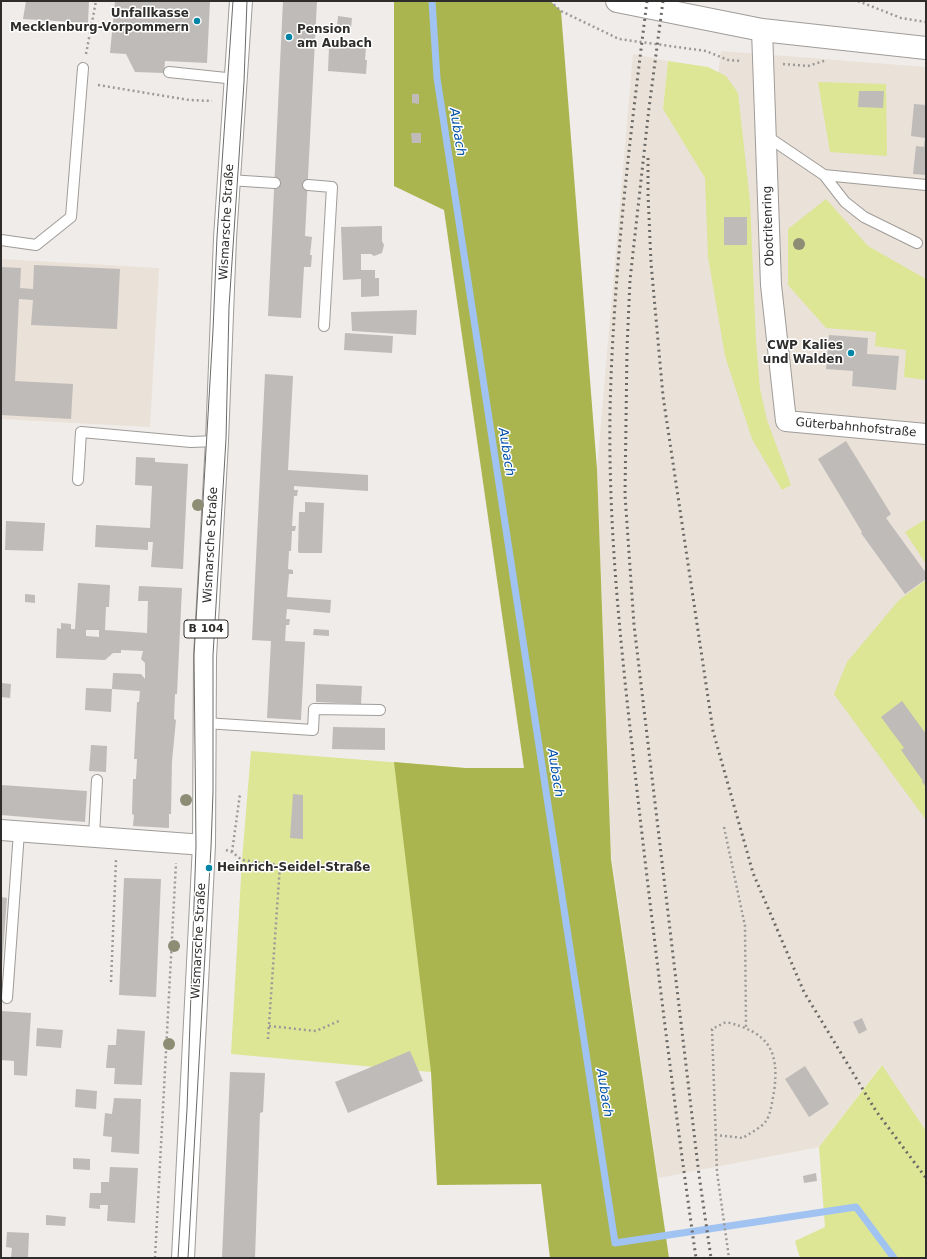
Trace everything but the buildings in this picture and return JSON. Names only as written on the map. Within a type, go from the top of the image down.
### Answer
[{"type":"main road","name":"Wismarsche Straße","points":[[183,1258],[204,845],[205,657],[241,1]]},
{"type":"main road","points":[[617,1],[762,30],[926,48]]},
{"type":"street","name":"Obotritenring","points":[[762,30],[771,285],[786,421]]},
{"type":"street","name":"Güterbahnhofstraße","points":[[786,421],[926,434]]},
{"type":"street","points":[[10,831],[117,837],[178,842],[196,846],[204,845]]},
{"type":"lane","points":[[1,240],[36,245],[71,217],[83,68]]},
{"type":"lane","points":[[169,72],[236,79]]},
{"type":"lane","points":[[765,135],[824,175],[845,202],[864,217],[917,243]]},
{"type":"lane","points":[[824,175],[926,184]]},
{"type":"lane","points":[[230,180],[275,183]]},
{"type":"lane","points":[[308,185],[332,187],[324,326]]},
{"type":"lane","points":[[78,480],[81,432],[191,442],[217,442]]},
{"type":"lane","points":[[205,723],[313,730],[314,709],[380,710]]},
{"type":"lane","points":[[94,836],[97,780]]},
{"type":"lane","points":[[7,998],[10,831]]},
{"type":"path","points":[[83,68],[96,1]]},
{"type":"path","points":[[550,1],[561,11],[619,38],[706,52],[728,60],[808,66],[829,60]]},
{"type":"path","points":[[858,1],[901,18],[926,22]]},
{"type":"path","points":[[81,82],[189,100],[206,101]]},
{"type":"path","points":[[232,852],[240,794]]},
{"type":"path","points":[[724,827],[745,926],[746,1027]]},
{"type":"path","points":[[112,982],[117,837]]},
{"type":"path","points":[[155,1258],[178,842]]},
{"type":"path","points":[[204,845],[232,852],[242,860],[280,865],[268,1039]]},
{"type":"path","points":[[269,1026],[316,1031],[340,1021]]},
{"type":"path","points":[[715,1135],[744,1138],[766,1121],[771,1106],[776,1074],[773,1052],[763,1039],[746,1027],[726,1022],[712,1028],[715,1135],[717,1172],[730,1258]]},
{"type":"shaded area","points":[[721,51],[926,67],[926,1131],[881,1065],[819,1147],[658,1178],[611,853],[597,469],[633,54],[668,61],[663,109],[705,177]]},
{"type":"shaded area","points":[[1,259],[159,268],[150,427],[1,419]]},
{"type":"green space","points":[[394,1],[550,1],[561,11],[597,469],[611,859],[669,1258],[550,1258],[541,1184],[437,1185],[431,1072],[394,762],[465,768],[524,768],[444,210],[394,186]]},
{"type":"green space","points":[[668,61],[708,67],[726,76],[738,93],[750,201],[756,341],[760,389],[767,420],[791,485],[782,490],[752,439],[725,356],[708,257],[705,178],[663,109]]},
{"type":"green space","points":[[818,82],[886,84],[887,156],[830,152]]},
{"type":"green space","points":[[826,199],[868,246],[926,279],[926,380],[904,377],[906,350],[875,346],[876,332],[826,328],[788,285],[788,229]]},
{"type":"green space","points":[[926,519],[926,564],[905,532]]},
{"type":"green space","points":[[926,580],[926,820],[834,694],[847,662],[899,600]]},
{"type":"green space","points":[[251,751],[465,768],[431,1072],[231,1054],[242,860]]},
{"type":"green space","points":[[882,1065],[926,1131],[926,1258],[800,1258],[795,1241],[825,1227],[819,1147]]},
{"type":"waterway","name":"Aubach","points":[[432,1],[437,78],[615,1243],[856,1207],[894,1258]]},
{"type":"tram line","points":[[178,1258],[187,1109],[196,846],[194,655],[217,237],[233,1]]},
{"type":"tram line","points":[[188,1258],[211,847],[213,792],[213,655],[226,439],[229,307],[244,82],[247,1]]},
{"type":"railway","points":[[647,1],[623,206],[612,360],[610,463],[615,564],[629,716],[666,1038],[696,1258]]},
{"type":"railway","points":[[663,1],[649,108],[630,280],[627,348],[625,495],[634,625],[699,1175],[711,1258]]},
{"type":"railway","points":[[648,158],[651,263],[663,396],[713,731],[753,873],[804,992],[876,1111],[926,1178]]},
{"type":"place","name":"Unfallkasse Mecklenburg-Vorpommern","points":[[197,21]]},
{"type":"place","name":"Pension am Aubach","points":[[289,37]]},
{"type":"place","name":"CWP Kalies und Walden","points":[[851,353]]},
{"type":"place","name":"Heinrich-Seidel-Straße","points":[[209,868]]}]
